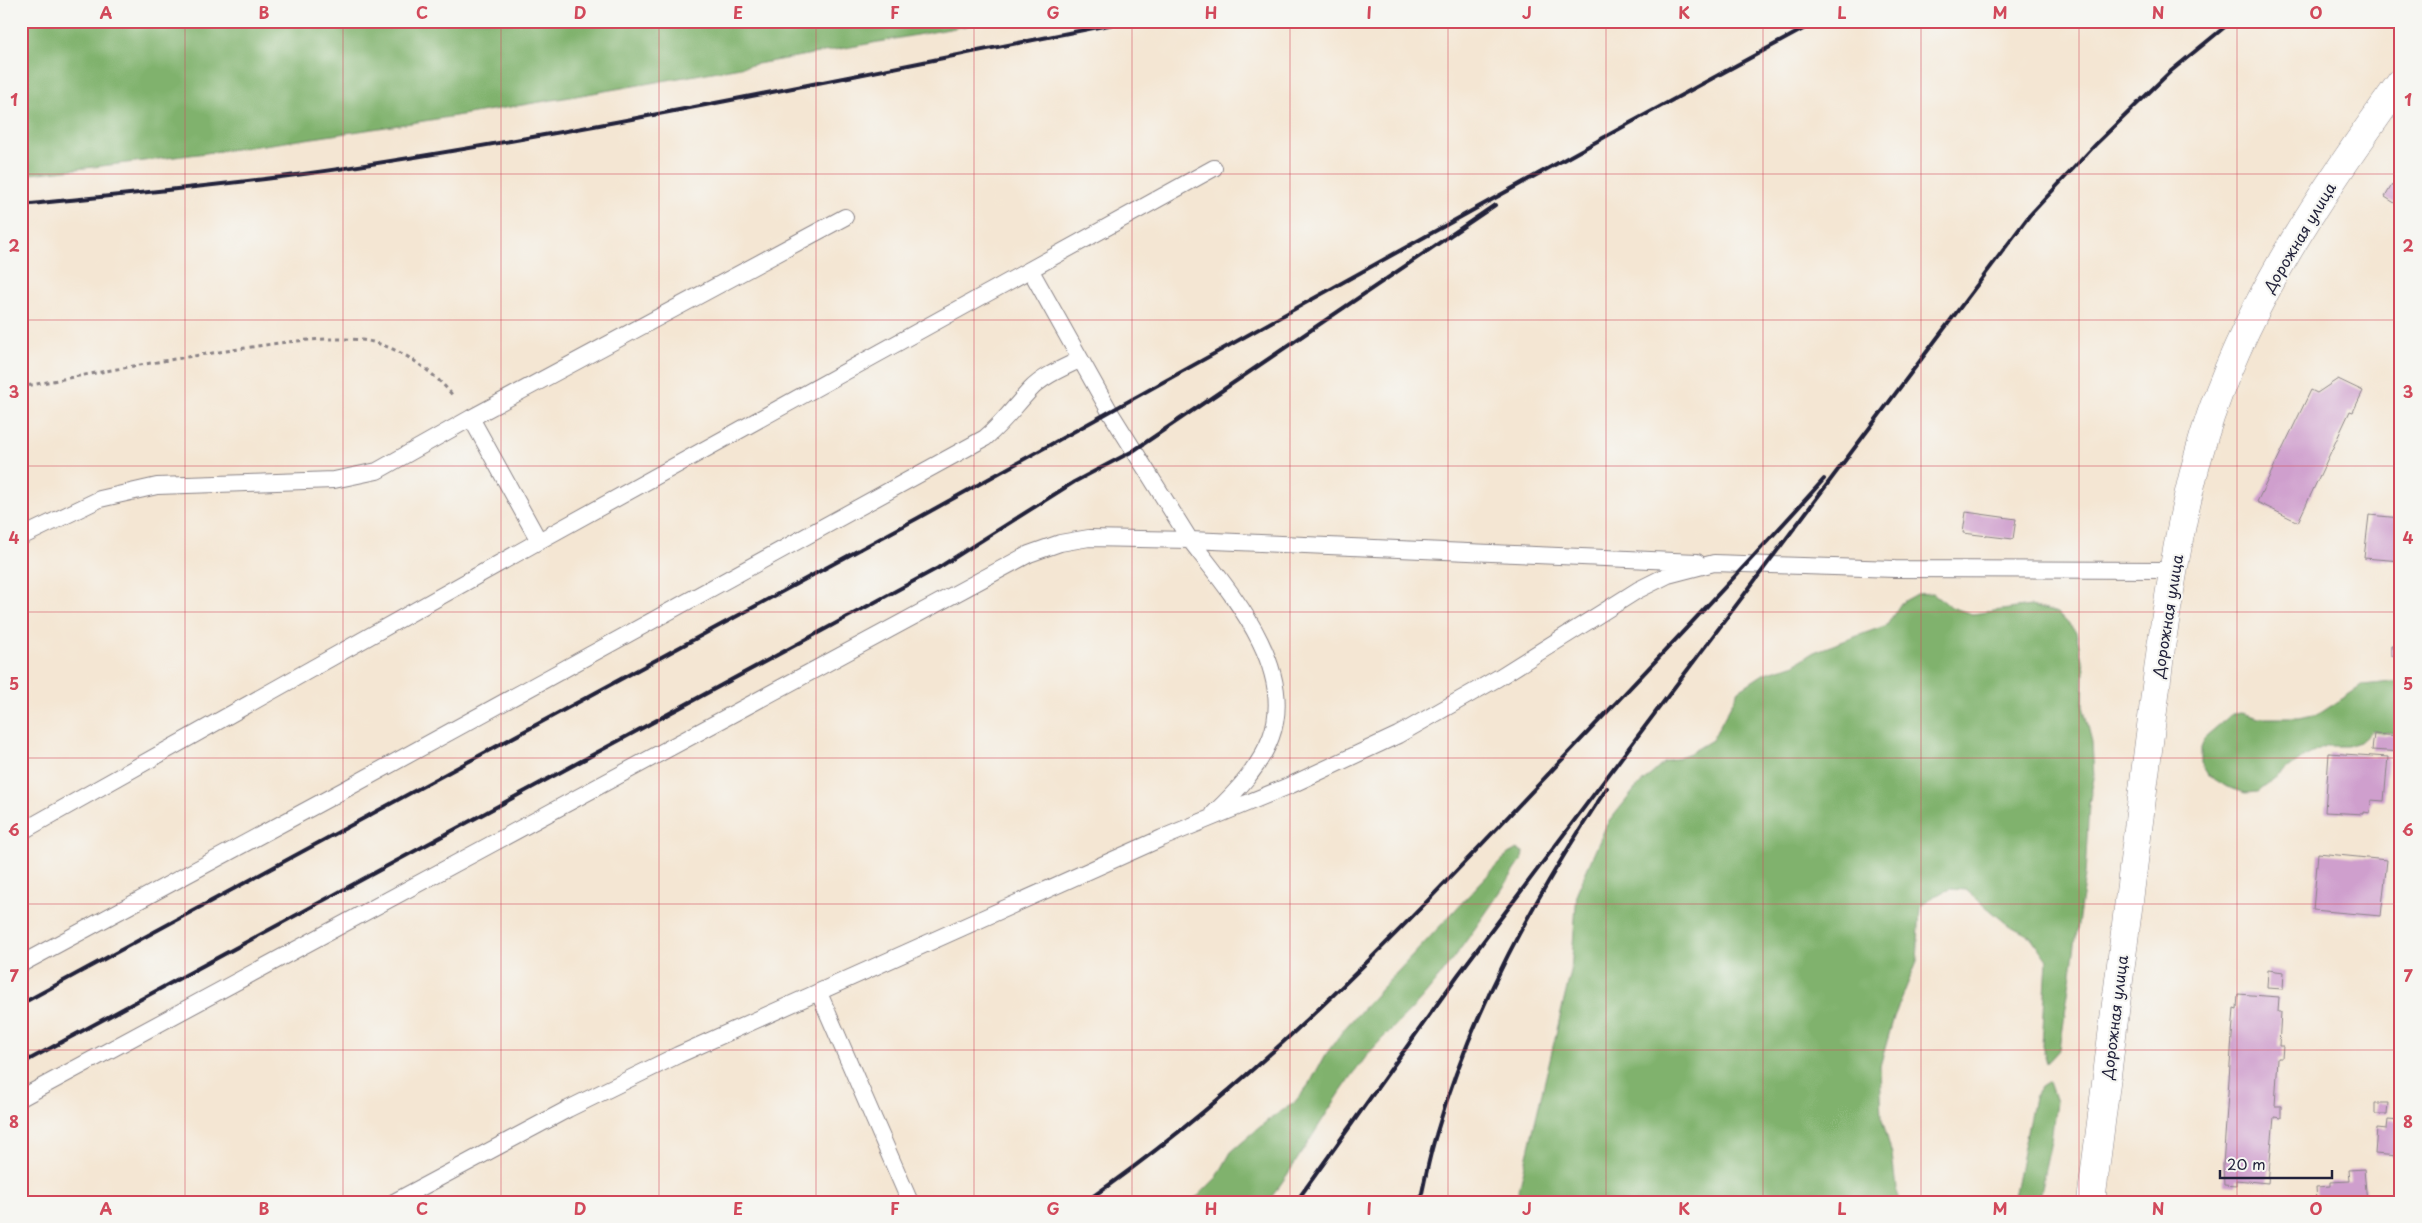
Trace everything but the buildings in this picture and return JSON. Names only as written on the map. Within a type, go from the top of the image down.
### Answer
[{"type":"street","name":"Дорожная улица","points":[[2091,1202],[2172,570],[2186,504],[2204,436],[2228,373],[2262,299],[2300,230],[2361,136],[2401,82]]},
{"type":"lane","points":[[21,832],[539,541],[1031,271],[1214,168]]},
{"type":"lane","points":[[21,537],[100,499],[157,486],[334,480],[377,471],[471,418],[845,217]]},
{"type":"lane","points":[[1031,271],[1133,451],[1190,540],[1238,603],[1259,638],[1273,673],[1278,706],[1272,736],[1256,767],[1237,791],[1207,819]]},
{"type":"lane","points":[[21,964],[344,790],[985,438],[999,426],[1031,388],[1045,377],[1080,360]]},
{"type":"lane","points":[[471,418],[539,541]]},
{"type":"lane","points":[[21,1098],[1029,554],[1060,543],[1089,538],[1190,540],[1886,569],[2172,570]]},
{"type":"lane","points":[[394,1202],[568,1109],[678,1055],[1207,819],[1291,785],[1398,735],[1498,678],[1638,590],[1668,575],[1714,563]]},
{"type":"lane","points":[[819,993],[910,1202]]},
{"type":"path","points":[[21,387],[160,361],[307,339],[364,340],[408,356],[442,381],[471,418]]},
{"type":"green space","points":[[21,21],[993,21],[629,87],[387,127],[143,161],[21,175]]},
{"type":"green space","points":[[1933,593],[1951,607],[1972,614],[2031,606],[2058,613],[2076,632],[2084,669],[2083,706],[2092,742],[2094,778],[2089,804],[2085,875],[2060,1049],[2047,1063],[2042,1045],[2047,960],[2031,937],[2007,924],[1966,890],[1951,889],[1932,897],[1920,908],[1917,961],[1894,1017],[1880,1066],[1882,1119],[1892,1154],[1896,1189],[1901,1202],[1516,1202],[1571,971],[1577,892],[1607,824],[1635,789],[1664,763],[1690,753],[1712,740],[1739,690],[1765,673],[1793,665],[1814,652],[1887,625],[1901,603],[1917,594]]},
{"type":"green space","points":[[2401,681],[2401,734],[2372,731],[2360,742],[2347,746],[2327,746],[2304,757],[2258,792],[2246,793],[2227,787],[2208,775],[2201,763],[2201,748],[2206,736],[2232,714],[2241,713],[2259,718],[2298,718],[2319,714],[2363,685]]},
{"type":"green space","points":[[1517,849],[1523,852],[1522,860],[1477,926],[1422,999],[1366,1057],[1340,1092],[1268,1202],[1187,1202],[1198,1196],[1217,1177],[1231,1152],[1268,1120],[1294,1103],[1310,1083],[1324,1057],[1344,1029],[1508,854]]},
{"type":"green space","points":[[2049,1082],[2056,1102],[2051,1141],[2038,1202],[2013,1202],[2034,1097],[2041,1087]]},
{"type":"railway","points":[[21,205],[244,182],[420,156],[623,121],[1129,21]]},
{"type":"railway","points":[[21,1004],[918,518],[1630,123],[1818,21]]},
{"type":"railway","points":[[1296,1202],[1458,975],[2029,216],[2097,143],[2171,71],[2232,21]]},
{"type":"railway","points":[[21,1064],[938,568],[1074,482],[1133,451],[1495,205]]},
{"type":"railway","points":[[1085,1202],[1148,1156],[1208,1108],[1267,1057],[1379,950],[1683,632],[1824,479]]},
{"type":"railway","points":[[1420,1202],[1429,1160],[1451,1089],[1487,999],[1531,912],[1580,829],[1607,788]]}]
